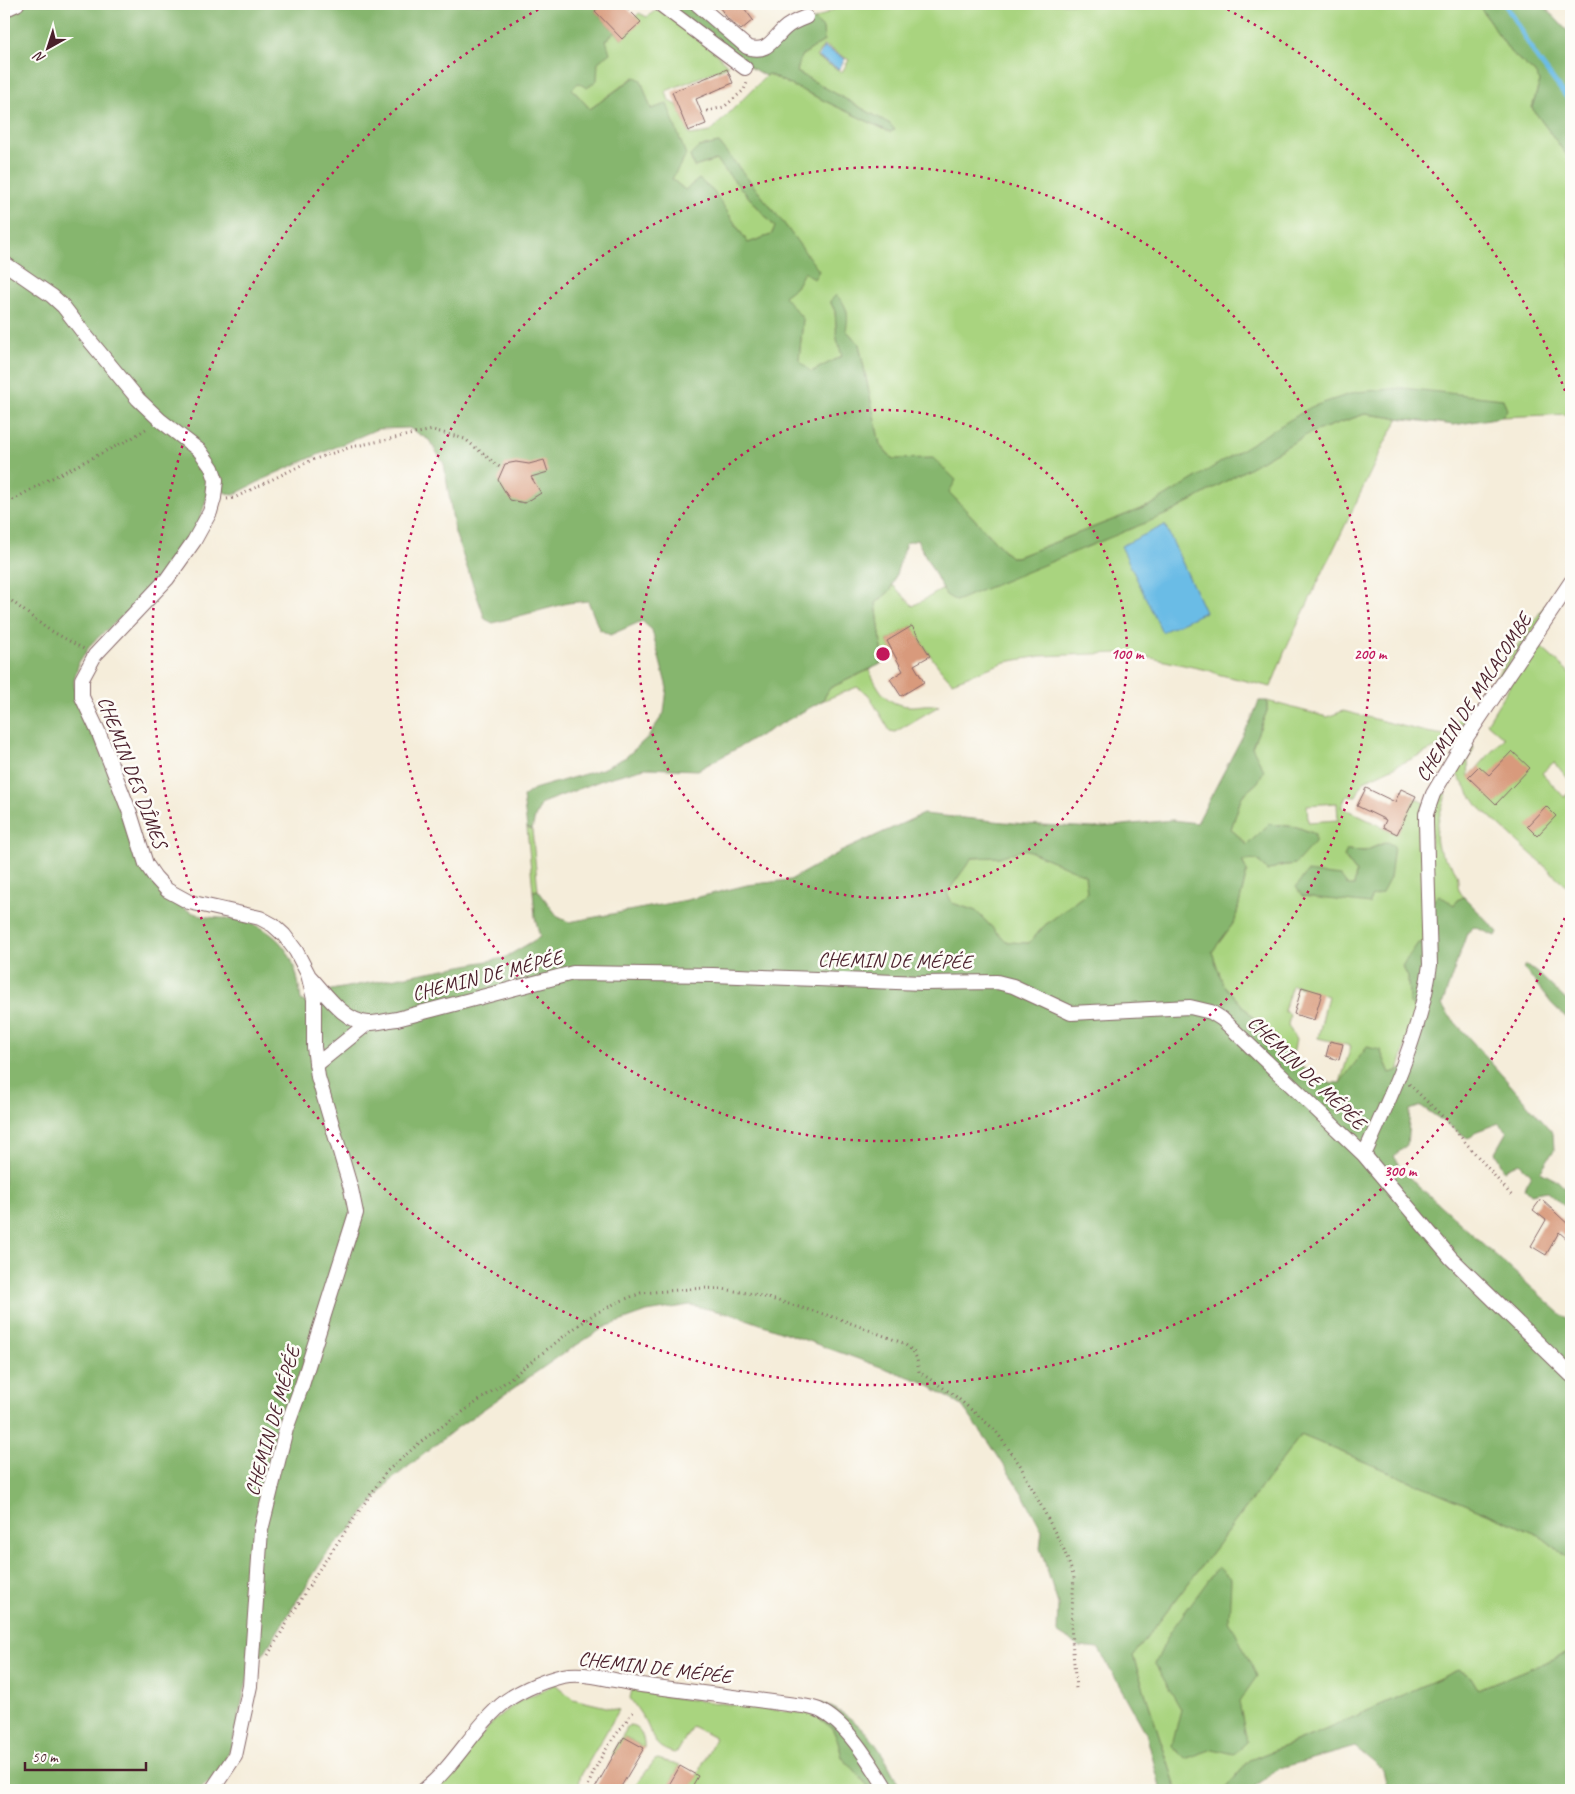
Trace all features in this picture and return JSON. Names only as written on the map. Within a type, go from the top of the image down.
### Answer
[{"type":"street","points":[[4,10],[16,4]]},
{"type":"street","points":[[660,4],[745,68]]},
{"type":"street","points":[[697,4],[747,47],[753,49],[772,42],[783,29],[806,16]]},
{"type":"street","name":"CHEMIN DES DÎMES","points":[[4,263],[52,296],[63,306],[138,399],[160,420],[190,442],[212,468],[216,480],[214,498],[210,512],[194,541],[167,579],[95,655],[82,679],[82,697],[98,731],[130,813],[146,864],[155,878],[167,890],[189,902],[260,918],[273,924],[296,951],[308,974]]},
{"type":"street","name":"CHEMIN DE MALACOMBE","points":[[1364,1154],[1400,1075],[1426,989],[1430,965],[1426,814],[1431,798],[1468,735],[1571,582]]},
{"type":"street","name":"CHEMIN DE MÉPÉE","points":[[316,1065],[368,1023],[397,1018],[573,973],[713,975],[923,984],[997,982],[1013,986],[1071,1013],[1190,1007],[1211,1012],[1222,1019],[1364,1154]]},
{"type":"street","points":[[308,974],[343,1013],[353,1019],[368,1023]]},
{"type":"street","name":"CHEMIN DE MÉPÉE","points":[[212,1790],[235,1756],[250,1686],[261,1530],[286,1429],[305,1376],[356,1213],[352,1189],[318,1077],[314,1047],[314,999],[308,974]]},
{"type":"street","points":[[1364,1154],[1451,1258],[1571,1376]]},
{"type":"street","name":"CHEMIN DE MÉPÉE","points":[[424,1790],[441,1774],[481,1726],[506,1702],[525,1691],[558,1678],[584,1675],[627,1683],[803,1706],[819,1710],[833,1720],[859,1746],[887,1790]]},
{"type":"path","points":[[707,111],[724,107],[744,90],[748,83],[749,74],[745,68]]},
{"type":"path","points":[[4,505],[44,482],[132,438],[160,420]]},
{"type":"path","points":[[214,498],[234,498],[312,460],[351,447],[433,430],[465,439],[502,469]]},
{"type":"path","points":[[4,594],[46,628],[95,655]]},
{"type":"path","points":[[1400,1075],[1447,1121],[1512,1196]]},
{"type":"path","points":[[264,1662],[316,1574],[386,1472],[424,1439],[504,1383],[594,1314],[641,1293],[703,1288],[754,1294],[837,1318],[903,1343],[913,1350],[919,1372],[954,1395],[995,1430],[1020,1464],[1064,1550],[1074,1577],[1071,1626],[1076,1689]]},
{"type":"path","points":[[587,1790],[602,1755],[633,1712]]},
{"type":"green space","points":[[4,4],[602,4],[595,11],[615,32],[606,40],[610,53],[598,62],[597,80],[587,88],[578,83],[572,89],[590,109],[635,77],[641,80],[651,109],[667,104],[686,155],[672,179],[685,190],[699,179],[714,192],[748,243],[771,235],[775,227],[716,160],[694,167],[690,156],[699,147],[719,143],[785,225],[819,271],[814,279],[804,272],[796,287],[784,296],[803,319],[799,360],[811,372],[842,356],[837,339],[835,311],[830,301],[836,295],[847,311],[846,330],[859,344],[880,445],[893,459],[933,458],[956,480],[949,492],[1010,557],[1017,557],[1151,505],[1311,407],[1356,392],[1402,388],[1503,399],[1507,410],[1501,417],[1454,425],[1365,414],[1310,433],[1172,512],[956,601],[946,595],[917,540],[906,543],[891,590],[876,603],[883,657],[879,665],[830,688],[822,701],[698,770],[645,768],[605,779],[542,803],[535,817],[532,830],[527,828],[523,797],[534,789],[602,769],[626,757],[648,737],[664,713],[667,688],[652,630],[642,621],[610,635],[599,629],[588,601],[568,603],[493,623],[485,619],[455,533],[444,464],[429,440],[409,428],[377,429],[274,474],[233,495],[219,490],[209,491],[198,525],[172,564],[136,604],[92,643],[79,662],[74,681],[75,697],[96,739],[152,882],[174,903],[187,910],[207,917],[249,922],[264,929],[277,939],[291,959],[299,984],[301,1000],[306,1003],[331,990],[504,958],[540,937],[535,917],[533,891],[538,890],[558,917],[569,922],[687,900],[747,885],[790,880],[840,852],[923,814],[1024,824],[1094,828],[1172,820],[1197,823],[1259,701],[1267,701],[1267,711],[1252,747],[1264,770],[1258,782],[1242,796],[1231,829],[1247,845],[1269,824],[1297,827],[1315,834],[1315,842],[1295,864],[1279,866],[1267,871],[1258,860],[1242,861],[1247,871],[1235,921],[1212,952],[1223,984],[1276,1043],[1319,1082],[1340,1083],[1367,1047],[1380,1050],[1390,1073],[1408,1067],[1427,1018],[1409,1003],[1408,977],[1402,966],[1418,943],[1424,943],[1433,901],[1439,895],[1454,905],[1457,900],[1464,897],[1498,932],[1496,936],[1474,927],[1467,933],[1442,1005],[1553,1133],[1554,1150],[1540,1172],[1558,1181],[1571,1195],[1571,1212],[1547,1191],[1531,1194],[1525,1188],[1531,1174],[1519,1163],[1504,1170],[1495,1152],[1507,1131],[1499,1123],[1477,1131],[1469,1139],[1421,1106],[1410,1110],[1407,1145],[1394,1156],[1402,1171],[1571,1323],[1571,1560],[1539,1535],[1301,1435],[1133,1656],[1177,1790],[1161,1790],[1146,1733],[1099,1649],[1080,1647],[1057,1632],[1058,1604],[1040,1548],[1042,1530],[1022,1493],[962,1406],[923,1382],[735,1315],[690,1305],[647,1312],[605,1327],[558,1357],[458,1427],[390,1481],[352,1528],[327,1553],[247,1680],[232,1746],[222,1766],[208,1783],[198,1790],[4,1790]],"holes":[[[1025,849],[1085,875],[1087,893],[1045,925],[1029,943],[1006,942],[976,911],[952,903],[947,893],[972,858],[999,857]]]},
{"type":"green space","points":[[664,4],[688,4],[744,53],[754,57],[763,56],[807,23],[814,20],[823,28],[824,41],[801,56],[797,72],[890,124],[895,130],[890,132],[768,74],[765,76],[737,59]]},
{"type":"green space","points":[[844,4],[1478,4],[1511,53],[1534,72],[1540,81],[1532,108],[1571,161],[1571,414],[1501,417],[1506,410],[1402,388],[1201,475],[1151,505],[1017,557],[1010,557],[949,492],[893,459],[880,444],[859,344],[846,330],[836,296],[830,301],[835,311],[837,338],[842,356],[811,372],[799,360],[803,319],[783,296],[796,287],[804,271],[818,271],[785,225],[719,143],[699,147],[690,156],[694,167],[716,160],[775,227],[771,235],[748,243],[714,192],[699,180],[685,190],[671,178],[672,120],[667,105],[652,109],[634,77],[590,109],[572,89],[598,62],[606,40],[615,32],[622,39],[640,22],[635,17],[639,13],[647,17],[656,10],[661,11],[713,50],[728,66],[666,91],[669,101],[677,105],[690,135],[710,132],[768,74],[890,132],[890,124],[797,72],[801,56],[824,41],[823,28],[814,20]],"holes":[[[824,45],[849,60],[842,72],[816,57]]]},
{"type":"green space","points":[[1478,4],[1542,4],[1571,35],[1571,161],[1532,108],[1540,81],[1534,72],[1511,53]]},
{"type":"green space","points":[[1365,414],[1399,418],[1385,442],[1284,653],[1271,687],[1211,671],[1119,653],[1041,656],[1005,662],[952,682],[925,648],[912,626],[887,641],[894,654],[879,665],[883,657],[876,603],[891,590],[893,585],[913,606],[943,589],[946,595],[1172,512],[1310,433]]},
{"type":"green space","points":[[1571,567],[1571,575],[1475,714],[1464,723],[1449,723],[1462,719],[1473,711]]},
{"type":"green space","points":[[1536,643],[1571,674],[1571,782],[1554,762],[1542,773],[1564,797],[1571,791],[1571,890],[1477,805],[1456,773],[1455,766],[1472,745],[1474,748],[1468,761],[1469,777],[1504,738],[1487,723]]},
{"type":"green space","points":[[869,670],[881,691],[891,701],[905,706],[939,706],[895,732],[890,731],[868,694],[857,687],[822,701],[830,688]]},
{"type":"green space","points":[[1267,701],[1327,717],[1343,711],[1426,732],[1452,736],[1452,740],[1364,781],[1356,796],[1347,795],[1341,807],[1397,834],[1414,799],[1419,799],[1424,803],[1424,943],[1408,977],[1409,1003],[1416,1009],[1398,1071],[1390,1073],[1380,1050],[1340,1083],[1351,1046],[1318,1038],[1328,996],[1292,985],[1284,1011],[1290,1014],[1288,1025],[1296,1040],[1292,1058],[1223,984],[1212,952],[1235,921],[1247,871],[1242,861],[1258,860],[1267,871],[1279,866],[1295,864],[1315,834],[1297,827],[1269,824],[1248,845],[1231,829],[1242,796],[1258,782],[1252,747],[1267,711]],"holes":[[[1337,803],[1338,820],[1308,822],[1307,805]],[[1386,842],[1371,897],[1348,887],[1354,886],[1356,872],[1344,857],[1348,850],[1365,851]]]},
{"type":"green space","points":[[1441,791],[1446,795],[1438,822],[1437,844],[1441,853],[1456,872],[1458,887],[1464,897],[1457,900],[1454,906],[1433,901],[1430,822]]},
{"type":"green space","points":[[527,828],[532,830],[538,890],[533,891]]},
{"type":"green space","points":[[1387,842],[1394,846],[1390,878],[1382,893],[1371,897],[1370,904],[1302,896],[1296,887],[1307,872],[1340,876],[1348,886],[1354,886],[1356,872],[1344,856],[1347,850],[1365,851]]},
{"type":"green space","points":[[1025,849],[1085,874],[1087,893],[1045,925],[1029,943],[1006,942],[976,911],[952,903],[947,893],[971,858],[999,857]]},
{"type":"green space","points":[[1526,965],[1540,975],[1571,1005],[1571,1022],[1552,1004],[1524,968]]},
{"type":"green space","points":[[1301,1435],[1539,1535],[1571,1560],[1571,1652],[1478,1689],[1471,1677],[1458,1670],[1325,1730],[1250,1760],[1224,1790],[1177,1790],[1133,1656]]},
{"type":"green space","points":[[1218,1567],[1231,1579],[1229,1620],[1257,1676],[1239,1702],[1247,1742],[1234,1754],[1213,1749],[1185,1759],[1172,1746],[1181,1709],[1155,1664],[1170,1632]]},
{"type":"green space","points":[[1571,1652],[1571,1790],[1400,1790],[1387,1785],[1383,1770],[1355,1747],[1280,1768],[1250,1790],[1224,1790],[1250,1760],[1325,1730],[1458,1670],[1471,1677],[1478,1689]]},
{"type":"green space","points":[[555,1684],[573,1699],[619,1710],[580,1777],[579,1790],[433,1790],[494,1721],[516,1703]]},
{"type":"green space","points":[[632,1690],[676,1698],[810,1714],[832,1728],[842,1757],[868,1786],[866,1790],[690,1790],[715,1738],[692,1726],[678,1751],[674,1753],[667,1751],[655,1742],[646,1722],[630,1698]]},
{"type":"green space","points":[[819,1702],[841,1712],[869,1735],[883,1755],[900,1790],[866,1790],[868,1786],[842,1757],[832,1728],[819,1718]]},
{"type":"green space","points":[[629,1725],[636,1727],[641,1733],[644,1740],[644,1748],[625,1737],[614,1755],[612,1753]]},
{"type":"green space","points":[[658,1759],[680,1766],[666,1790],[632,1790],[655,1760]]},
{"type":"water","points":[[824,47],[845,59],[839,69],[818,57]]},
{"type":"water","points":[[1165,525],[1205,612],[1162,632],[1121,546]]},
{"type":"building","points":[[602,4],[623,4],[641,22],[622,39],[595,11]]},
{"type":"building","points":[[717,4],[741,4],[753,20],[741,30],[728,19]]},
{"type":"building","points":[[727,69],[733,83],[696,99],[706,124],[688,131],[672,92]]},
{"type":"building","points":[[544,460],[548,472],[531,477],[541,493],[525,503],[510,500],[498,480],[505,464],[516,462],[529,464]]},
{"type":"building","points":[[912,626],[930,656],[914,665],[924,682],[901,696],[890,679],[903,671],[887,641]]},
{"type":"building","points":[[1512,751],[1530,768],[1496,804],[1468,777],[1479,766],[1489,775]]},
{"type":"building","points":[[1366,788],[1395,802],[1401,789],[1416,796],[1397,834],[1383,827],[1386,820],[1357,806]]},
{"type":"building","points":[[1546,806],[1556,816],[1537,836],[1527,826]]},
{"type":"building","points":[[1302,987],[1322,993],[1314,1020],[1294,1014]]},
{"type":"building","points":[[1330,1041],[1343,1044],[1339,1060],[1326,1056]]},
{"type":"building","points":[[1541,1199],[1571,1227],[1571,1237],[1568,1240],[1559,1232],[1546,1255],[1531,1246],[1546,1220],[1533,1210]]},
{"type":"building","points":[[624,1737],[644,1748],[619,1790],[594,1790]]},
{"type":"building","points":[[680,1766],[698,1776],[690,1790],[666,1790]]},
{"type":"waterway","points":[[1505,4],[1537,58],[1571,103]]}]
